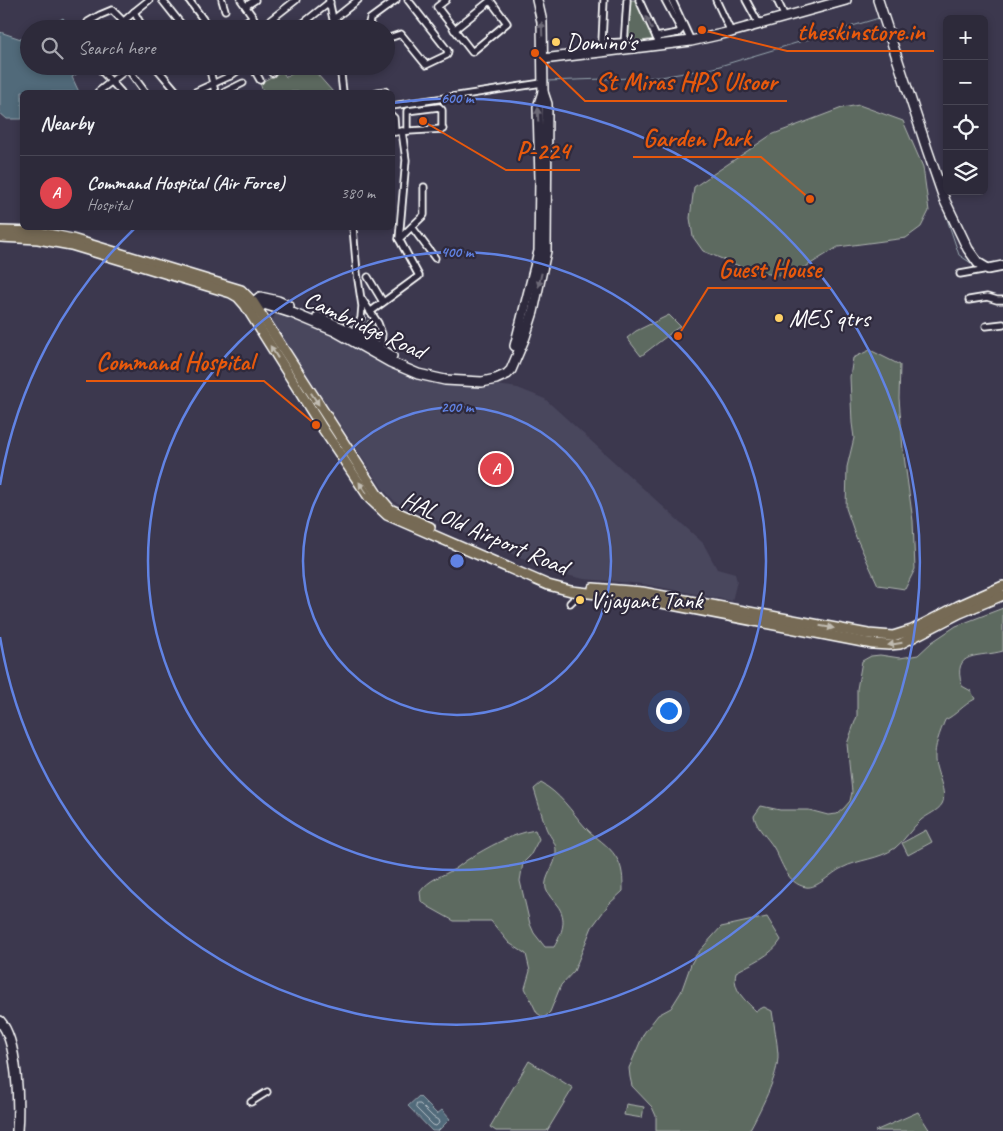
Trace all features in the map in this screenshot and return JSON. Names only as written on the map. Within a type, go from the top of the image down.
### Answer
[{"type":"main road","name":"HAL Old Airport Road","points":[[0,231],[39,232],[72,239],[240,290],[321,426],[370,499],[386,515],[571,591],[641,599],[873,644],[889,645],[900,644],[912,639],[960,613],[1003,595]]},
{"type":"main road","name":"HAL Old Airport Road","points":[[0,237],[38,239],[71,245],[231,294],[252,308]]},
{"type":"main road","name":"HAL Old Airport Road","points":[[549,582],[642,592],[868,634],[893,636],[912,630],[958,606],[1003,586]]},
{"type":"street","points":[[125,20],[149,0]]},
{"type":"street","points":[[162,0],[177,20]]},
{"type":"street","points":[[189,0],[203,20]]},
{"type":"street","points":[[222,0],[224,10]]},
{"type":"street","points":[[241,0],[254,20]]},
{"type":"street","points":[[246,6],[255,0]]},
{"type":"street","points":[[270,20],[296,0]]},
{"type":"street","points":[[307,20],[330,1],[334,19],[358,0]]},
{"type":"street","points":[[370,20],[396,0]]},
{"type":"street","points":[[395,36],[400,34],[426,65],[448,55],[448,51],[408,0]]},
{"type":"street","points":[[446,0],[437,7],[454,30],[472,52],[507,23],[490,0],[454,30]]},
{"type":"street","name":"Cambridge Road","points":[[252,308],[260,298],[278,301],[353,336],[403,368],[445,380],[482,382],[496,379],[511,370],[533,312],[546,251],[547,104],[542,88],[542,22],[537,0]]},
{"type":"street","points":[[604,0],[602,41],[604,43],[624,46]]},
{"type":"street","points":[[624,46],[627,0]]},
{"type":"street","points":[[639,0],[658,41]]},
{"type":"street","points":[[658,41],[681,30],[665,0]]},
{"type":"street","points":[[672,0],[691,41]]},
{"type":"street","points":[[716,0],[731,32]]},
{"type":"street","points":[[746,0],[758,24]]},
{"type":"street","points":[[777,0],[785,17]]},
{"type":"street","points":[[543,59],[658,41],[691,41],[785,17],[815,4],[845,0]]},
{"type":"street","points":[[878,0],[926,149],[946,201],[968,249],[978,263],[988,269]]},
{"type":"street","points":[[91,20],[112,10],[123,20]]},
{"type":"street","points":[[134,12],[139,20]]},
{"type":"street","points":[[248,20],[253,17]]},
{"type":"street","points":[[105,75],[118,90]]},
{"type":"street","points":[[103,90],[121,75]]},
{"type":"street","points":[[134,75],[144,90]]},
{"type":"street","points":[[163,75],[175,90]]},
{"type":"street","points":[[212,75],[215,90]]},
{"type":"street","points":[[257,75],[260,80]]},
{"type":"street","points":[[341,75],[343,90]]},
{"type":"street","points":[[199,90],[230,76]]},
{"type":"street","points":[[229,90],[243,83]]},
{"type":"street","points":[[395,106],[542,88]]},
{"type":"street","points":[[370,312],[418,276],[399,239],[406,160],[404,131],[407,111],[439,107],[442,110],[442,129],[404,131],[395,132]]},
{"type":"street","points":[[399,239],[424,216],[424,187]]},
{"type":"street","points":[[412,227],[435,258]]},
{"type":"street","points":[[353,336],[361,318],[354,230]]},
{"type":"street","points":[[960,274],[1003,266]]},
{"type":"street","points":[[368,277],[383,302]]},
{"type":"street","points":[[968,300],[987,297],[1003,300]]},
{"type":"street","points":[[360,298],[382,334],[380,352]]},
{"type":"street","points":[[986,326],[1003,324]]},
{"type":"street","points":[[0,1021],[4,1025],[12,1048],[17,1089],[17,1131]]},
{"type":"street","points":[[0,1031],[11,1075],[14,1111],[12,1131]]},
{"type":"street","points":[[251,1102],[267,1092]]},
{"type":"shaded area","points":[[287,314],[333,334],[402,371],[518,388],[545,399],[703,543],[717,569],[735,574],[737,581],[732,601],[643,584],[584,579],[553,572],[395,502],[382,488],[272,321],[275,315]]},
{"type":"green space","points":[[629,0],[636,0],[655,39],[627,43]]},
{"type":"green space","points":[[275,75],[285,75],[286,77],[290,75],[318,75],[331,90],[262,90],[260,83]]},
{"type":"green space","points":[[859,105],[903,121],[923,167],[929,211],[921,227],[906,238],[838,247],[799,271],[781,276],[751,271],[703,251],[693,237],[690,218],[694,187],[771,135],[842,108]]},
{"type":"green space","points":[[669,315],[680,326],[641,356],[627,338],[636,331]]},
{"type":"green space","points":[[368,320],[378,331],[372,344],[361,337]]},
{"type":"green space","points":[[870,350],[900,365],[899,398],[903,449],[913,521],[915,569],[905,589],[878,585],[856,537],[846,508],[847,467],[854,438],[850,377],[853,358]]},
{"type":"green space","points":[[1003,608],[1003,651],[970,657],[961,666],[962,686],[971,691],[975,699],[945,720],[938,740],[935,760],[944,794],[942,804],[921,820],[899,845],[889,852],[848,865],[815,886],[806,887],[794,882],[786,872],[774,848],[757,825],[754,816],[761,806],[780,810],[809,810],[828,815],[837,814],[850,801],[852,792],[847,744],[857,716],[857,689],[862,661],[871,656],[880,655],[900,658],[918,655],[932,642],[956,626]]},
{"type":"green space","points":[[541,783],[560,797],[585,827],[613,852],[623,878],[623,891],[609,904],[592,927],[574,971],[561,985],[550,1012],[544,1018],[537,1013],[525,988],[530,971],[526,954],[509,943],[491,921],[454,921],[421,901],[420,892],[432,881],[491,846],[508,838],[535,830],[539,839],[530,856],[523,863],[520,881],[530,924],[534,933],[545,947],[554,947],[563,926],[563,921],[560,910],[546,889],[546,880],[554,862],[556,849],[546,829],[534,789]]},
{"type":"green space","points":[[926,830],[932,842],[908,855],[902,843]]},
{"type":"green space","points":[[767,917],[781,940],[767,955],[736,972],[735,978],[740,994],[756,1011],[764,1007],[772,1011],[778,1049],[777,1063],[768,1094],[758,1114],[749,1131],[656,1131],[656,1116],[652,1107],[632,1086],[630,1077],[629,1068],[644,1033],[658,1015],[671,1008],[681,992],[696,955],[721,927]]},
{"type":"green space","points":[[529,1061],[573,1088],[547,1131],[496,1131],[490,1127]]},
{"type":"green space","points":[[626,1104],[644,1107],[642,1118],[624,1115]]},
{"type":"green space","points":[[918,1112],[930,1131],[875,1131]]},
{"type":"water","points":[[0,32],[20,39],[20,75],[75,75],[72,77],[78,90],[20,90],[20,119],[7,119],[0,113]]},
{"type":"water","points":[[419,1096],[437,1114],[442,1110],[450,1119],[438,1131],[432,1131],[408,1106]]},
{"type":"waterway","points":[[547,81],[661,77],[713,68],[879,18]]},
{"type":"waterway","points":[[943,207],[959,255],[974,265]]},
{"type":"place","name":"theskinstore.in","points":[[702,30]]},
{"type":"place","name":"Domino's","points":[[556,42]]},
{"type":"place","name":"St Miras HPS Ulsoor","points":[[535,53]]},
{"type":"place","name":"P-224","points":[[423,121]]},
{"type":"place","name":"Garden Park","points":[[810,199]]},
{"type":"place","name":"MES qtrs","points":[[779,318]]},
{"type":"place","name":"Guest House","points":[[678,336]]},
{"type":"place","name":"Command Hospital","points":[[316,425]]},
{"type":"place","name":"Command Hospital (Air Force)","points":[[496,469]]},
{"type":"place","name":"Vijayant Tank","points":[[580,600]]}]
